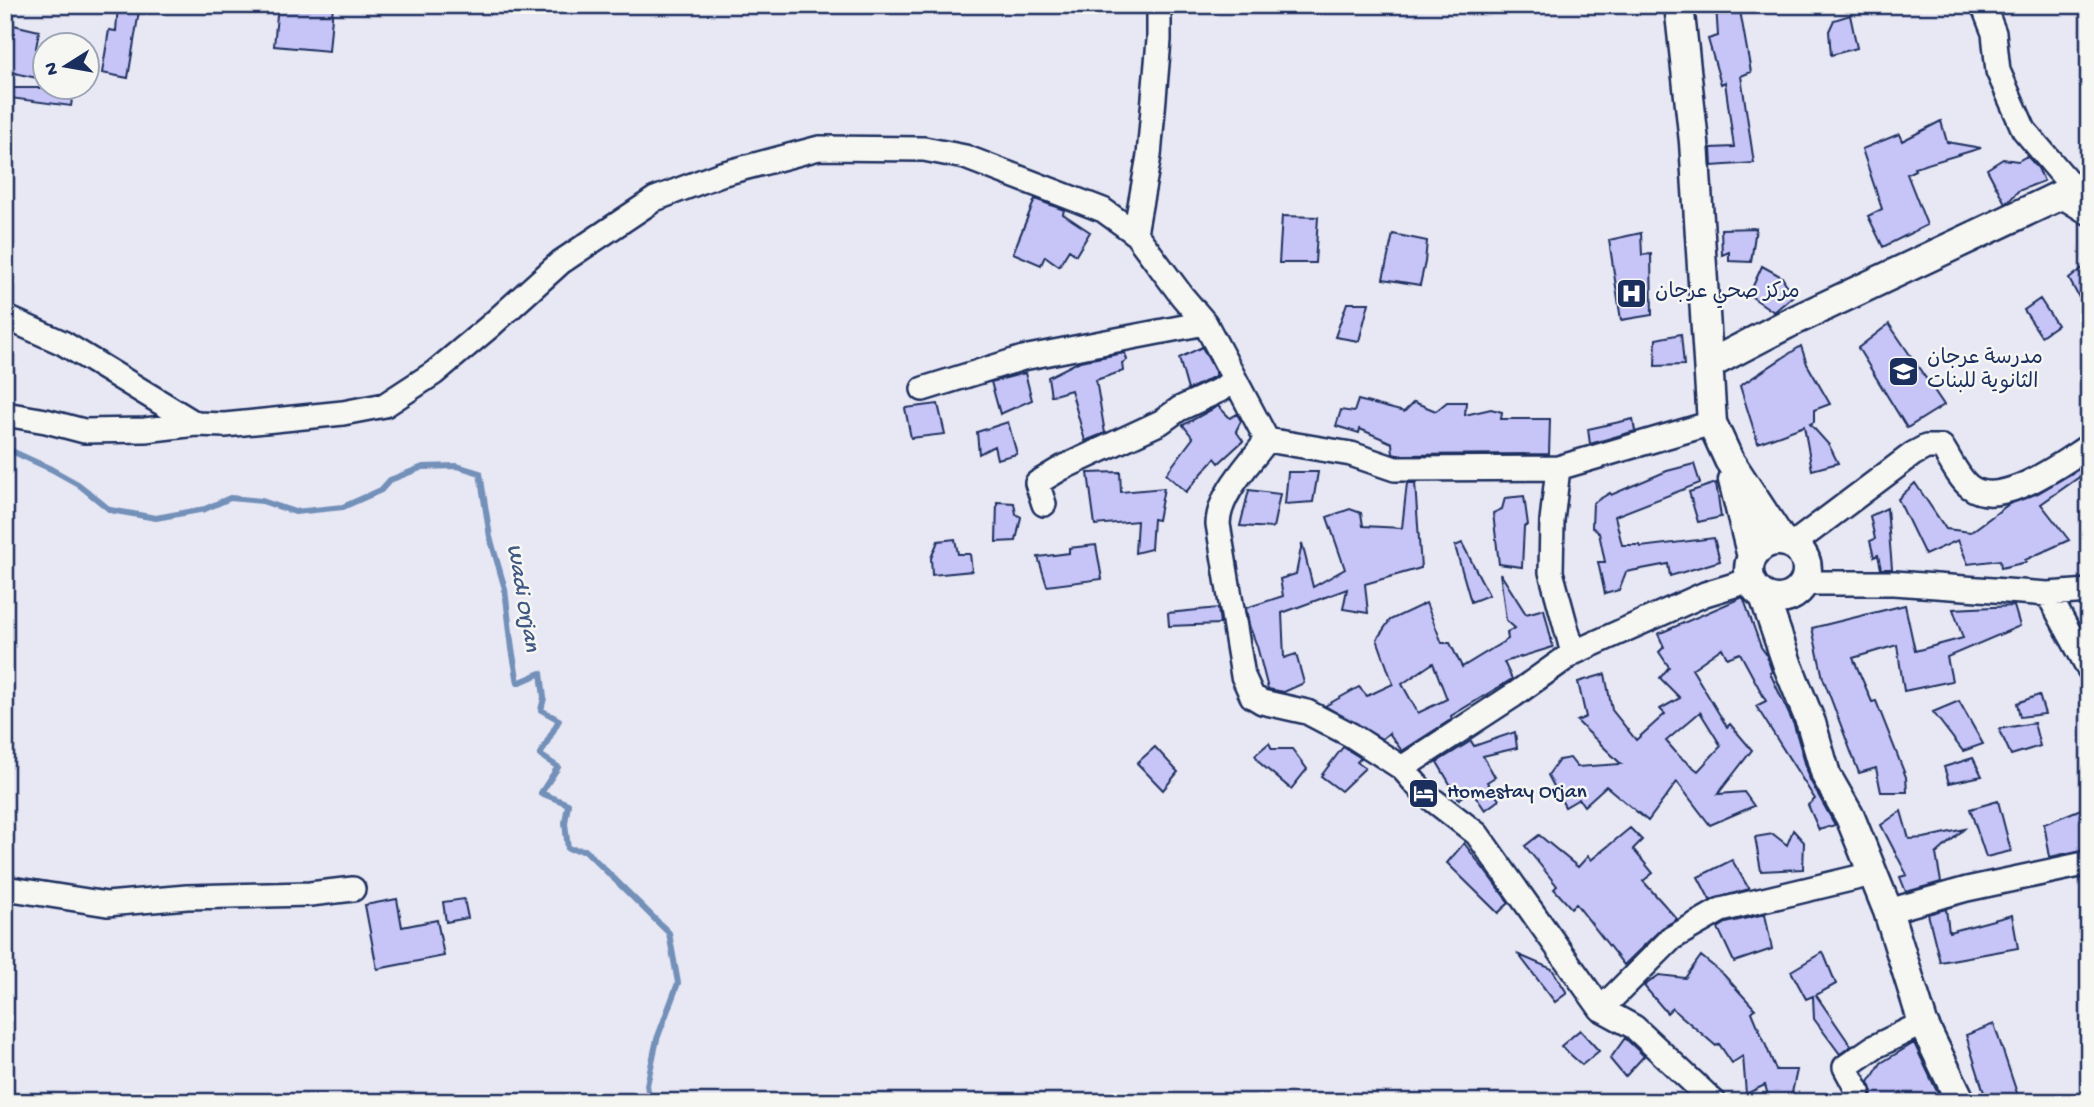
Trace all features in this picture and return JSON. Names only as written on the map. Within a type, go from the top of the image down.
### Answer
[{"type":"street","points":[[1135,233],[1149,156],[1159,40],[1159,5]]},
{"type":"street","points":[[1679,5],[1694,142],[1712,423],[1729,460],[1787,543],[1800,552],[1806,561],[1804,583],[1791,596],[1773,599],[1756,578],[1759,548],[1770,542],[1787,543],[1926,447],[1942,447],[1969,487],[1988,493],[2011,489],[2035,480],[2089,446]]},
{"type":"street","points":[[1983,5],[1994,33],[1998,71],[2024,130],[2089,209]]},
{"type":"street","points":[[5,414],[84,431],[145,430],[196,424],[238,424],[343,413],[385,405],[443,365],[561,262],[655,199],[721,174],[819,148],[924,149],[965,157],[1103,210],[1135,233],[1205,323],[1267,440]]},
{"type":"street","points":[[1710,364],[1787,324],[2063,194],[2089,209]]},
{"type":"street","points":[[5,317],[64,343],[196,424]]},
{"type":"street","points":[[923,388],[1023,358],[1205,323]]},
{"type":"street","points":[[1044,504],[1037,483],[1062,468],[1161,422],[1179,409],[1222,389],[1234,379]]},
{"type":"street","points":[[1267,440],[1351,454],[1395,470],[1558,468],[1712,423]]},
{"type":"street","points":[[1267,440],[1226,497],[1219,513],[1218,524],[1243,676],[1252,696],[1262,702],[1307,712],[1351,735],[1402,768],[1424,793],[1477,834],[1601,1009],[1634,1027],[1714,1102]]},
{"type":"street","points":[[1729,460],[1756,578],[1811,723],[1826,775],[1850,817],[1888,911],[1923,1023],[1961,1102]]},
{"type":"street","points":[[1558,468],[1552,521],[1551,572],[1573,653]]},
{"type":"street","points":[[1402,768],[1573,653],[1705,594],[1756,578]]},
{"type":"street","points":[[1804,583],[1894,583],[2048,594],[2089,590]]},
{"type":"street","points":[[2048,594],[2089,669]]},
{"type":"street","points":[[1888,911],[1967,889],[2089,863]]},
{"type":"street","points":[[1601,1009],[1672,938],[1721,910],[1872,874]]},
{"type":"street","points":[[5,888],[107,904],[187,897],[310,894],[353,889]]},
{"type":"street","points":[[1854,1102],[1858,1090],[1845,1067],[1874,1047],[1923,1023]]},
{"type":"building","points":[[118,5],[140,5],[128,78],[102,73],[109,30],[116,31]]},
{"type":"building","points":[[278,5],[333,5],[329,51],[274,46]]},
{"type":"building","points":[[1716,5],[1739,5],[1751,72],[1741,76],[1754,163],[1712,166],[1711,148],[1734,147],[1725,82],[1721,84],[1708,39],[1718,36]]},
{"type":"building","points":[[1850,15],[1857,48],[1831,55],[1829,31],[1834,20]]},
{"type":"building","points":[[5,23],[39,31],[32,32],[32,77],[5,71]]},
{"type":"building","points":[[11,88],[32,88],[32,101],[10,98]]},
{"type":"building","points":[[40,102],[72,102],[71,106]]},
{"type":"building","points":[[1941,121],[1947,142],[1981,148],[1914,168],[1915,170],[1907,174],[1927,225],[1883,247],[1868,216],[1882,209],[1862,149],[1899,134],[1902,141]]},
{"type":"building","points":[[2027,156],[2038,168],[2044,181],[2018,191],[2005,203],[1987,169],[2003,159],[2018,161]]},
{"type":"building","points":[[1035,199],[1064,210],[1063,214],[1090,232],[1076,255],[1069,250],[1059,266],[1045,256],[1041,265],[1013,253]]},
{"type":"building","points":[[1282,216],[1318,217],[1315,263],[1279,263]]},
{"type":"building","points":[[1756,228],[1751,262],[1729,261],[1729,252],[1722,255],[1721,229]]},
{"type":"building","points":[[1641,233],[1642,255],[1651,254],[1652,315],[1621,320],[1609,240]]},
{"type":"building","points":[[1393,234],[1427,241],[1420,285],[1383,279]]},
{"type":"building","points":[[2089,263],[2089,316],[2069,279]]},
{"type":"building","points":[[1762,266],[1782,277],[1793,296],[1774,312],[1749,295]]},
{"type":"building","points":[[2040,299],[2057,325],[2041,336],[2024,310]]},
{"type":"building","points":[[1347,303],[1369,303],[1359,341],[1335,337]]},
{"type":"building","points":[[1889,324],[1944,405],[1907,428],[1858,348]]},
{"type":"building","points":[[1681,334],[1684,365],[1655,366],[1656,339]]},
{"type":"building","points":[[1801,346],[1807,364],[1830,404],[1814,410],[1814,422],[1810,424],[1829,445],[1838,463],[1812,470],[1804,426],[1758,443],[1740,386]]},
{"type":"building","points":[[1202,347],[1217,375],[1188,390],[1179,358]]},
{"type":"building","points":[[1125,353],[1127,360],[1122,363],[1123,371],[1096,380],[1105,433],[1085,441],[1071,390],[1051,396],[1048,377],[1080,361]]},
{"type":"building","points":[[1025,373],[1032,400],[1000,414],[991,382]]},
{"type":"building","points":[[1358,400],[1404,412],[1414,402],[1436,411],[1447,402],[1466,402],[1465,415],[1491,409],[1502,412],[1501,419],[1550,419],[1549,454],[1393,454],[1392,443],[1360,429],[1359,433],[1336,426],[1341,410],[1354,412]]},
{"type":"building","points":[[938,404],[945,434],[911,438],[905,408]]},
{"type":"building","points":[[1218,406],[1230,418],[1237,414],[1241,421],[1236,431],[1243,441],[1219,463],[1215,458],[1186,492],[1166,474],[1193,438],[1183,425]]},
{"type":"building","points":[[1633,419],[1635,431],[1590,444],[1588,429]]},
{"type":"building","points":[[1008,422],[1017,454],[997,459],[994,446],[979,454],[977,432]]},
{"type":"building","points":[[1694,464],[1700,483],[1615,516],[1622,545],[1641,547],[1714,538],[1720,561],[1670,576],[1668,564],[1626,572],[1619,590],[1605,594],[1598,562],[1605,562],[1599,533],[1592,527],[1593,503],[1610,493],[1611,495],[1667,471]]},
{"type":"building","points":[[2081,468],[2085,473],[2041,504],[2069,540],[2025,560],[2027,562],[2001,568],[2000,560],[1968,564],[1958,540],[1925,555],[1898,499],[1915,483],[1946,529],[1971,532],[2009,504],[2038,493]]},
{"type":"building","points":[[1120,472],[1121,492],[1164,488],[1158,520],[1153,519],[1151,549],[1135,553],[1137,521],[1095,525],[1088,473]]},
{"type":"building","points":[[1288,472],[1318,472],[1313,502],[1285,504]]},
{"type":"building","points":[[1407,483],[1415,483],[1421,568],[1365,584],[1368,613],[1343,609],[1347,589],[1282,613],[1284,658],[1296,654],[1304,683],[1284,692],[1268,689],[1246,608],[1283,596],[1280,579],[1296,574],[1302,543],[1313,587],[1345,569],[1327,517],[1350,509],[1361,513],[1363,526],[1402,528]]},
{"type":"building","points":[[1716,483],[1721,517],[1698,522],[1689,492]]},
{"type":"building","points":[[1249,490],[1280,494],[1273,528],[1240,526]]},
{"type":"building","points":[[1524,496],[1528,525],[1524,527],[1522,567],[1499,564],[1493,513],[1502,509],[1505,498]]},
{"type":"building","points":[[997,502],[1014,503],[1016,514],[1021,517],[1016,541],[996,542]]},
{"type":"building","points":[[1887,508],[1892,569],[1881,569],[1878,555],[1874,557],[1870,541],[1875,539],[1870,516]]},
{"type":"building","points":[[955,539],[958,554],[970,554],[972,571],[932,575],[931,558],[938,541]]},
{"type":"building","points":[[1462,543],[1489,595],[1471,602],[1455,546]]},
{"type":"building","points":[[1096,545],[1102,579],[1047,586],[1038,557],[1069,553],[1069,548]]},
{"type":"building","points":[[1500,573],[1526,614],[1544,609],[1553,647],[1504,662],[1512,679],[1451,716],[1452,719],[1402,751],[1389,733],[1382,739],[1325,706],[1359,687],[1367,696],[1393,684],[1377,639],[1390,620],[1426,603],[1442,643],[1450,643],[1462,667],[1508,639],[1507,632],[1515,628],[1506,620]],"holes":[[[1433,663],[1447,699],[1418,713],[1402,684]]]},
{"type":"building","points":[[1743,597],[1766,654],[1772,672],[1770,673],[1794,725],[1810,780],[1835,825],[1819,830],[1808,805],[1815,799],[1756,706],[1766,701],[1740,653],[1727,658],[1722,648],[1692,669],[1727,727],[1730,724],[1752,750],[1718,794],[1744,792],[1754,806],[1710,825],[1677,782],[1648,821],[1606,786],[1584,806],[1579,799],[1565,807],[1548,775],[1559,760],[1570,758],[1577,767],[1621,764],[1577,721],[1586,717],[1578,682],[1605,674],[1612,710],[1636,740],[1665,714],[1660,709],[1680,698],[1660,678],[1669,667],[1659,652],[1664,647],[1658,634]],"holes":[[[1700,712],[1721,746],[1698,771],[1666,741]]]},
{"type":"building","points":[[1905,605],[1915,651],[1963,638],[1953,609],[2014,606],[2020,626],[1947,657],[1952,681],[1904,691],[1897,645],[1853,658],[1872,702],[1876,701],[1906,777],[1907,792],[1881,792],[1876,768],[1859,773],[1823,678],[1812,628]]},
{"type":"building","points":[[1218,608],[1220,624],[1169,626],[1168,613]]},
{"type":"building","points":[[2039,695],[2045,714],[2020,717],[2017,703]]},
{"type":"building","points":[[1959,701],[1983,744],[1963,751],[1933,712]]},
{"type":"building","points":[[2034,723],[2040,746],[2011,755],[1999,729]]},
{"type":"building","points":[[1515,732],[1517,748],[1483,756],[1495,777],[1487,782],[1499,800],[1485,810],[1472,791],[1459,799],[1437,762],[1471,741],[1474,746]]},
{"type":"building","points":[[1269,743],[1272,749],[1292,749],[1307,769],[1291,789],[1261,764],[1255,755]]},
{"type":"building","points":[[1155,747],[1178,772],[1163,790],[1137,763]]},
{"type":"building","points":[[1343,747],[1361,758],[1357,762],[1365,768],[1341,791],[1321,776]]},
{"type":"building","points":[[1973,758],[1982,776],[1949,783],[1944,767]]},
{"type":"building","points":[[1998,801],[2011,851],[1986,857],[1970,809]]},
{"type":"building","points":[[2081,809],[2086,849],[2050,857],[2044,824]]},
{"type":"building","points":[[1901,811],[1909,839],[1964,829],[1936,854],[1941,882],[1906,892],[1900,877],[1907,875],[1881,825]]},
{"type":"building","points":[[1630,828],[1642,840],[1633,849],[1653,873],[1643,881],[1677,919],[1662,928],[1624,965],[1576,904],[1571,908],[1554,889],[1557,886],[1525,846],[1539,835],[1578,867],[1588,856],[1591,860]]},
{"type":"building","points":[[1793,830],[1804,842],[1803,869],[1761,871],[1755,837],[1773,834],[1787,845]]},
{"type":"building","points":[[1464,843],[1509,903],[1498,913],[1447,863]]},
{"type":"building","points":[[1732,860],[1749,889],[1710,900],[1698,877]]},
{"type":"building","points":[[397,899],[402,927],[437,920],[444,956],[377,969],[365,905]]},
{"type":"building","points":[[464,899],[468,918],[446,922],[443,902]]},
{"type":"building","points":[[1946,909],[1949,932],[2012,915],[2018,948],[1940,962],[1928,914]]},
{"type":"building","points":[[1765,914],[1772,949],[1734,962],[1718,928],[1726,923]]},
{"type":"building","points":[[1823,952],[1836,984],[1816,995],[1851,1046],[1840,1054],[1814,1019],[1813,996],[1806,999],[1791,971]]},
{"type":"building","points":[[1519,955],[1552,969],[1567,993],[1555,1002]]},
{"type":"building","points":[[1701,956],[1724,975],[1755,1009],[1752,1012],[1776,1070],[1797,1070],[1790,1102],[1770,1102],[1765,1085],[1746,1094],[1743,1056],[1732,1063],[1719,1044],[1716,1046],[1672,1008],[1667,1013],[1644,986],[1659,975],[1685,978]]},
{"type":"building","points":[[1994,1024],[2020,1102],[1987,1102],[1966,1035]]},
{"type":"building","points":[[1580,1030],[1599,1051],[1582,1065],[1561,1046]]},
{"type":"building","points":[[1625,1038],[1644,1056],[1625,1077],[1610,1059]]},
{"type":"building","points":[[1914,1043],[1942,1102],[1875,1102],[1871,1096],[1869,1082],[1881,1063]]},
{"type":"waterway","name":"Wadi Orjan","points":[[5,448],[78,484],[110,510],[156,518],[205,509],[230,498],[262,501],[295,512],[343,507],[381,490],[390,480],[423,467],[457,466],[480,473],[490,537],[505,589],[518,683],[541,673],[544,698],[541,710],[559,720],[540,755],[558,767],[541,793],[568,804],[565,823],[568,849],[585,850],[669,933],[678,983],[657,1039],[647,1085],[650,1102]]},
{"type":"place","name":"مركز صحي عرجان","points":[[1632,293]]},
{"type":"place","name":"مدرسة عرجان الثانوية للبنات","points":[[1904,371]]},
{"type":"place","name":"Homestay Orjan","points":[[1424,793]]}]
